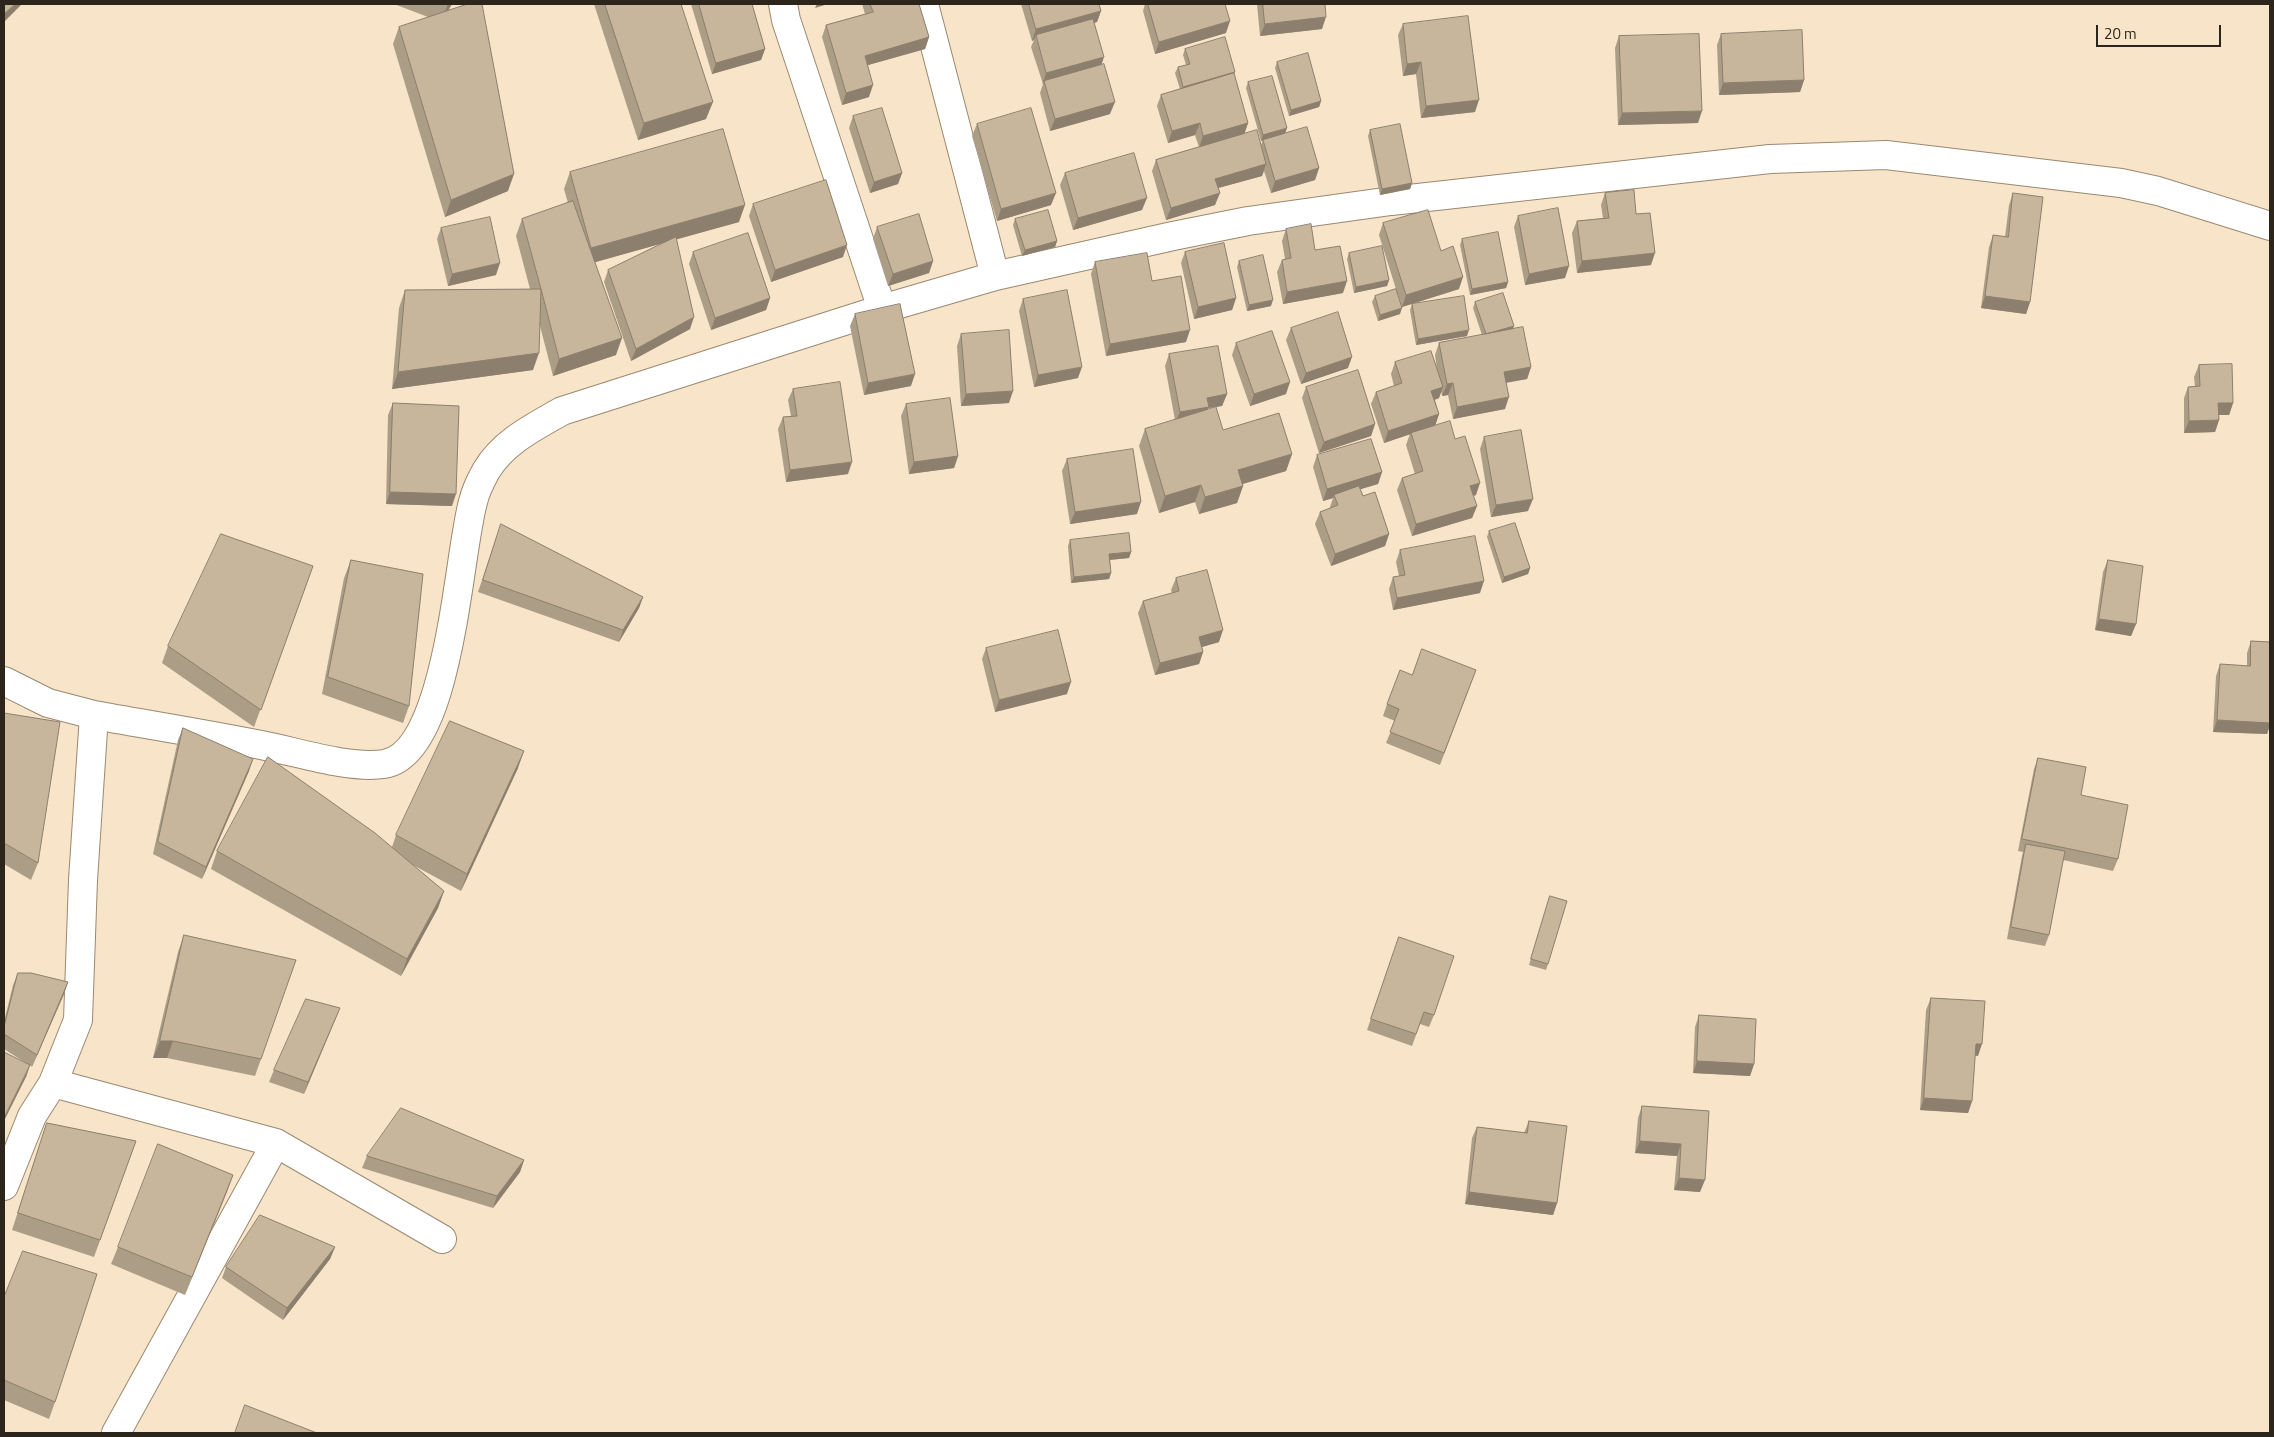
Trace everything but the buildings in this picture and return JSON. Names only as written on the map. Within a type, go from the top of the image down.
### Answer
[{"type":"street","points":[[783,4],[786,20],[882,309]]},
{"type":"street","points":[[924,4],[995,276]]},
{"type":"street","points":[[4,681],[48,703],[94,715],[261,745],[345,763],[385,764],[404,756],[424,726],[440,680],[458,598],[473,502],[487,470],[515,438],[562,411],[882,309],[995,276],[1173,236],[1313,212],[1770,159],[1826,155],[1886,155],[2121,184],[2158,191],[2270,226]]},
{"type":"street","points":[[4,1186],[32,1116],[53,1084],[78,1020],[83,880],[94,715]]},
{"type":"street","points":[[53,1084],[276,1143],[442,1239]]},
{"type":"street","points":[[116,1433],[276,1143]]}]
